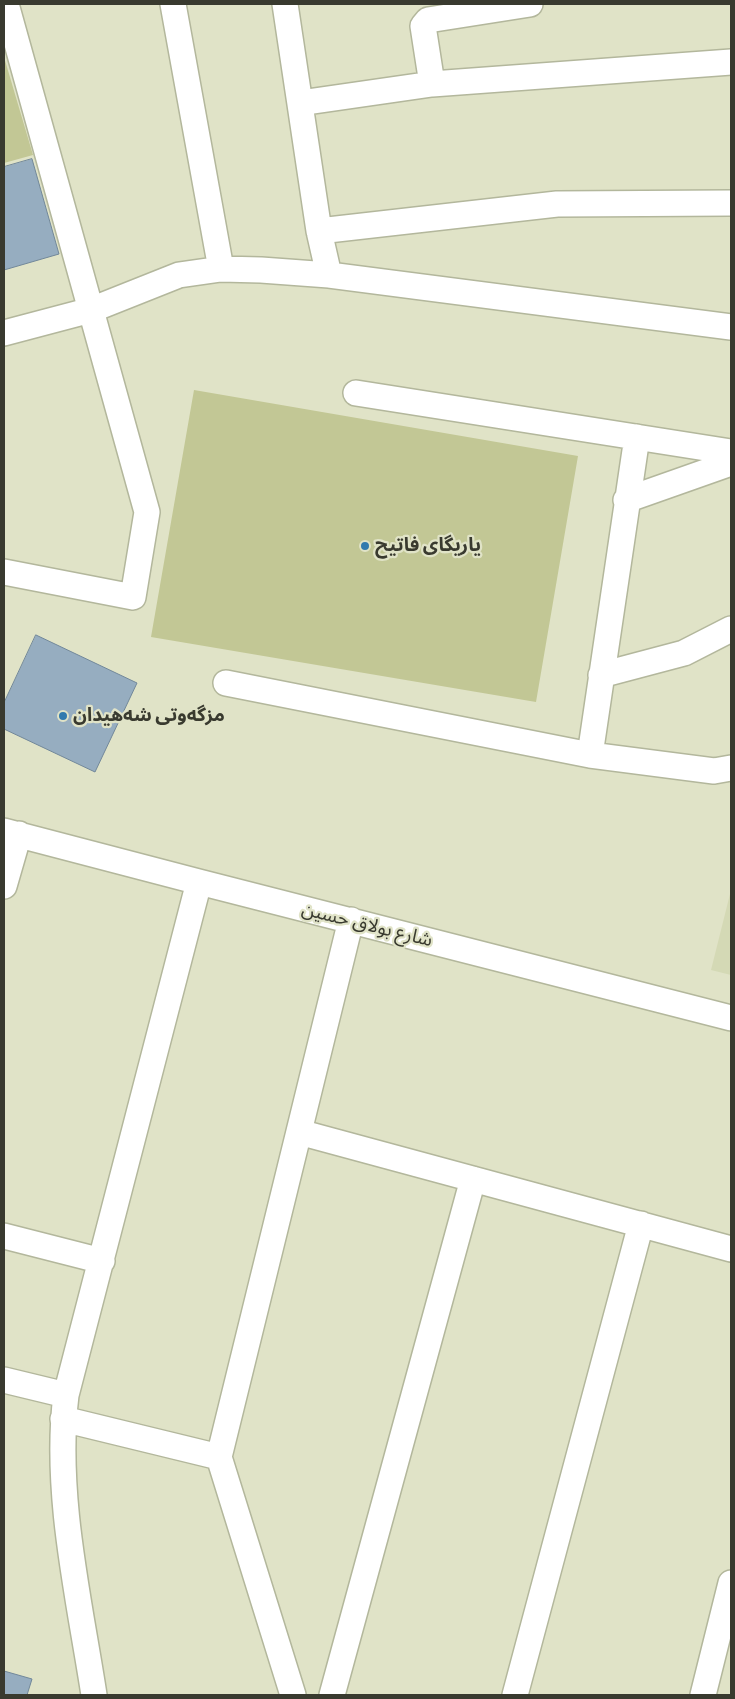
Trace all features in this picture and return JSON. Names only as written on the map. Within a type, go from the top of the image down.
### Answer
[{"type":"street","points":[[4,572],[133,597],[147,512],[6,4]]},
{"type":"street","points":[[173,4],[221,269]]},
{"type":"street","points":[[285,4],[319,230],[329,275]]},
{"type":"street","points":[[432,84],[424,23],[428,20],[530,4]]},
{"type":"street","points":[[300,103],[432,84],[731,62]]},
{"type":"street","points":[[319,230],[557,204],[731,203]]},
{"type":"street","points":[[4,333],[92,310],[179,275],[221,269],[329,275],[731,327]]},
{"type":"street","points":[[356,393],[731,452]]},
{"type":"street","points":[[590,755],[626,500],[637,437]]},
{"type":"street","points":[[626,500],[731,463]]},
{"type":"street","points":[[601,675],[684,653],[731,629]]},
{"type":"street","points":[[226,683],[590,755],[714,771],[731,768]]},
{"type":"street","points":[[4,886],[11,832]]},
{"type":"street","name":"شارع بولاق حسين","points":[[11,832],[731,1018]]},
{"type":"street","points":[[94,1695],[65,1509],[64,1407],[199,882]]},
{"type":"street","points":[[292,1695],[219,1458],[351,920]]},
{"type":"street","points":[[299,1132],[731,1249]]},
{"type":"street","points":[[332,1695],[473,1179]]},
{"type":"street","points":[[515,1695],[641,1224]]},
{"type":"street","points":[[4,1236],[102,1261]]},
{"type":"street","points":[[4,1380],[64,1407],[219,1458]]},
{"type":"street","points":[[703,1695],[731,1583]]},
{"type":"shaded area","points":[[4,57],[33,155],[4,163]]},
{"type":"shaded area","name":"یاریگای فاتیح","points":[[194,390],[578,456],[536,702],[151,637]]},
{"type":"shaded area","points":[[731,890],[731,975],[711,970]]},
{"type":"building","points":[[32,159],[59,254],[4,270],[4,167]]},
{"type":"building","name":"مزگەوتی شەهیدان","points":[[36,635],[137,683],[95,772],[4,729],[4,703]]},
{"type":"building","points":[[4,1671],[32,1679],[27,1695],[4,1695]]},
{"type":"place","name":"یاریگای فاتیح","points":[[365,546]]},
{"type":"place","name":"مزگەوتی شەهیدان","points":[[63,716]]}]
